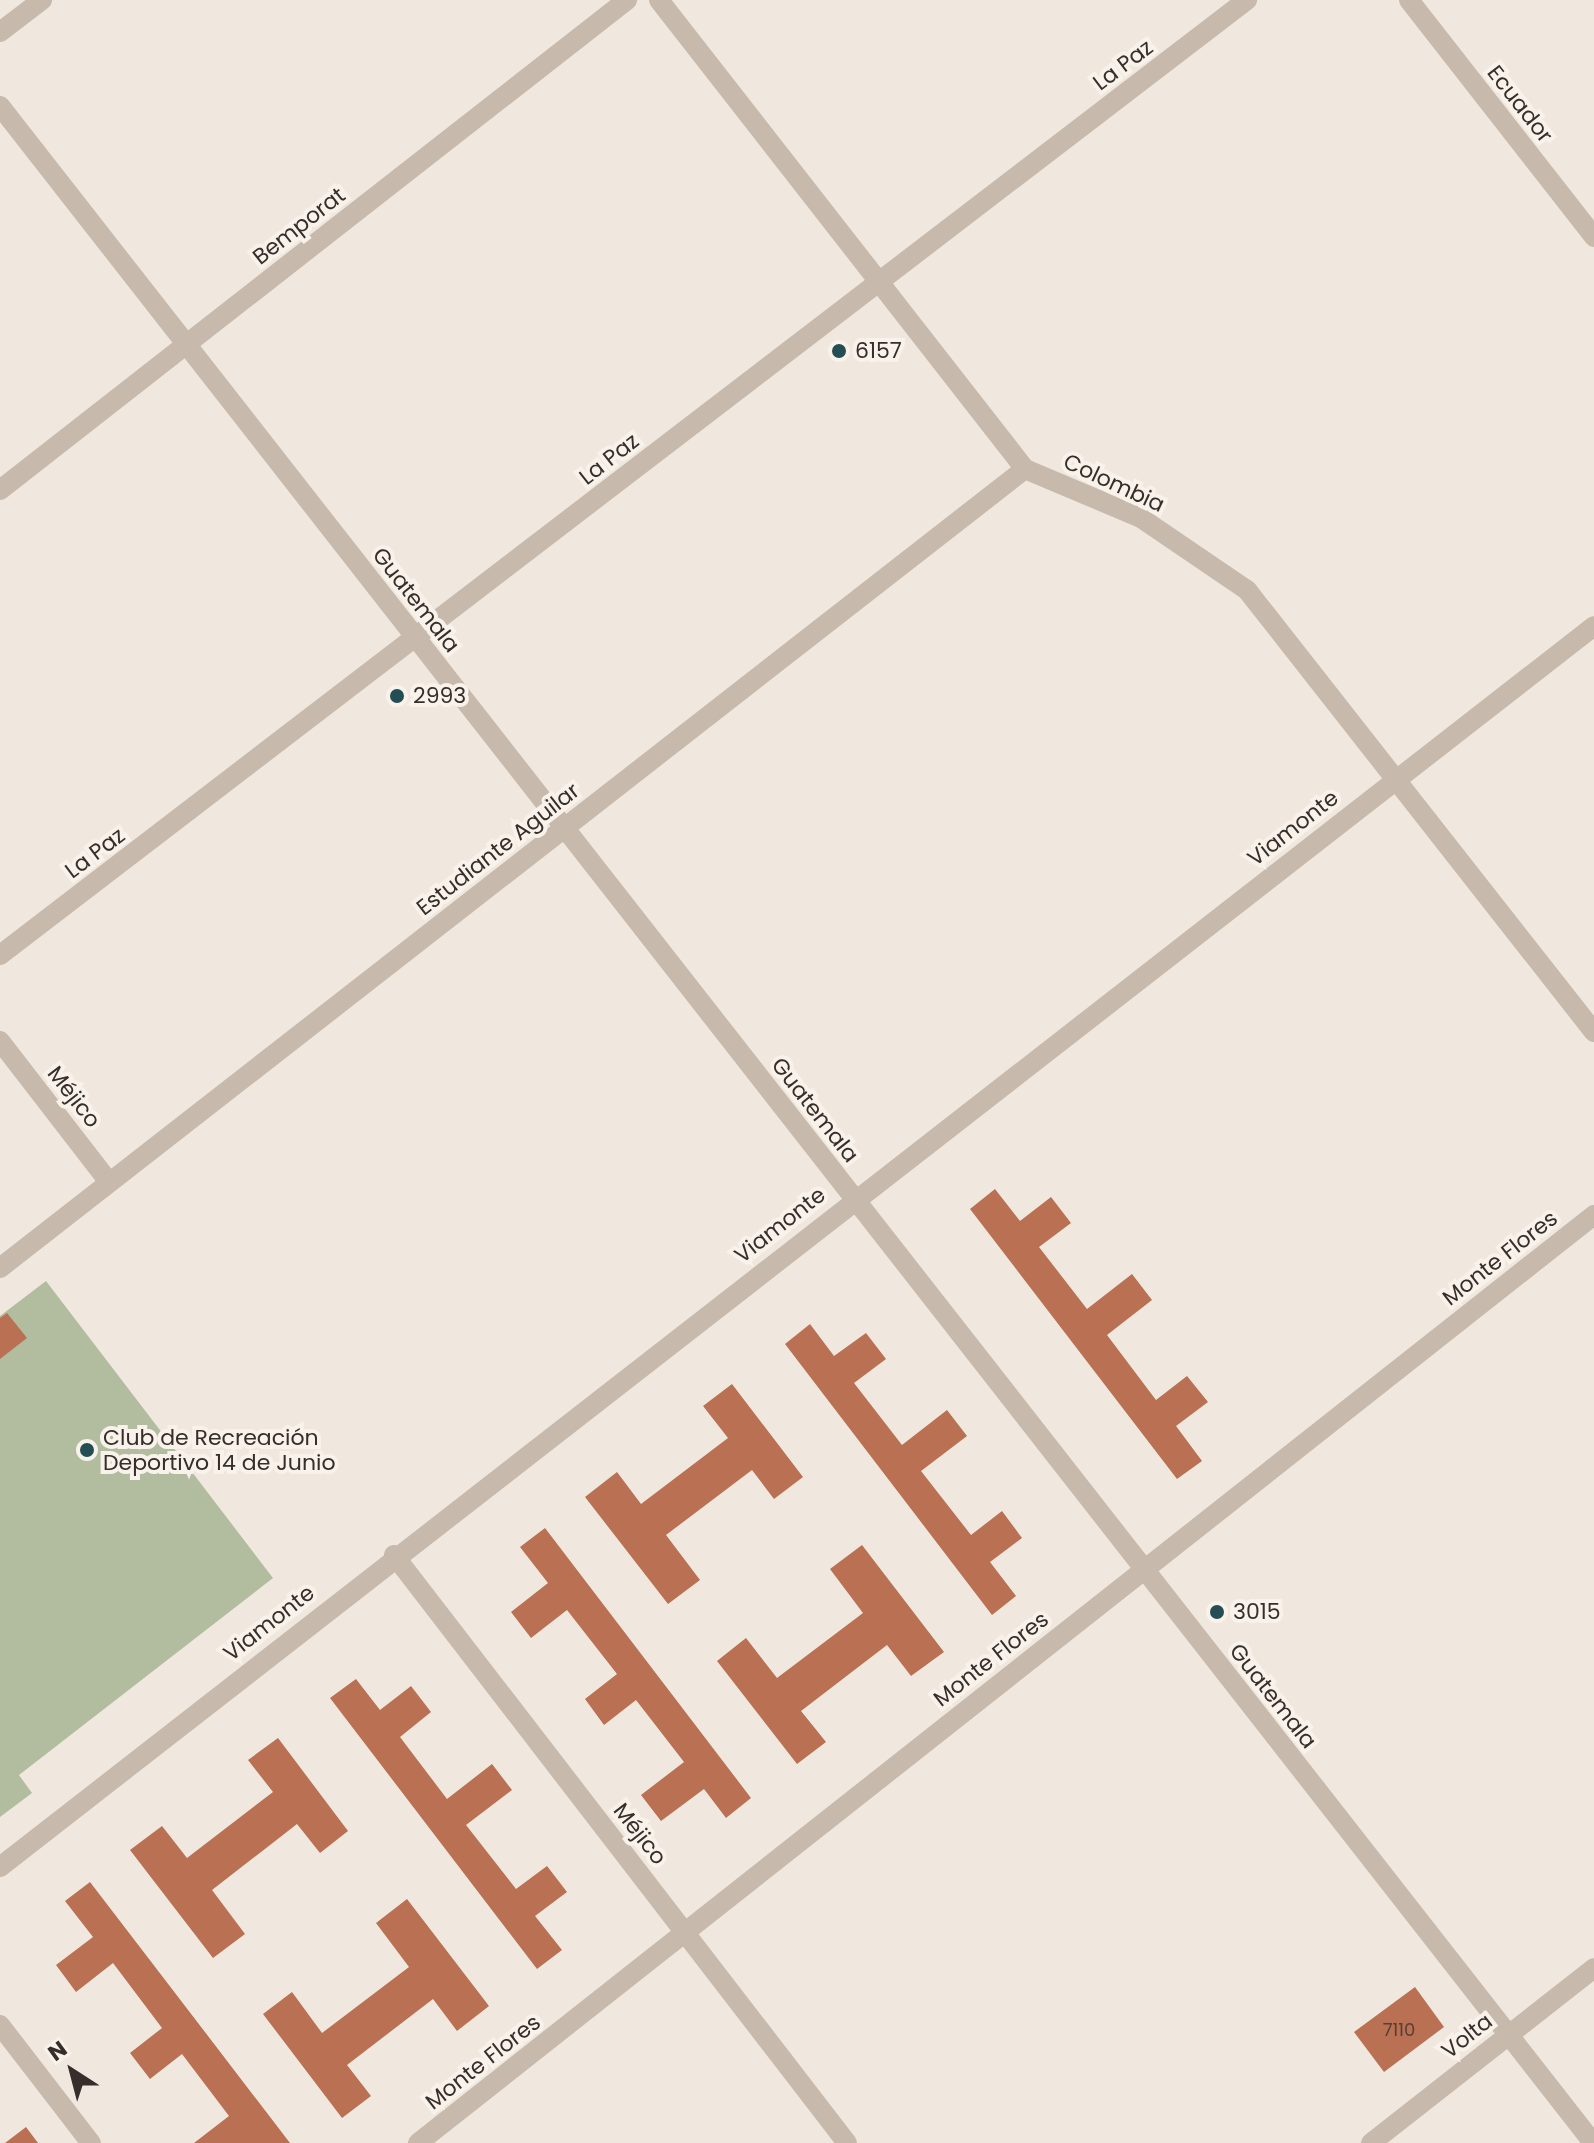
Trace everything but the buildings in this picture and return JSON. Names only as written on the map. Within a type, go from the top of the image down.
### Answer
[{"type":"street","points":[[0,32],[42,0]]},
{"type":"street","name":"Bemporat","points":[[0,490],[627,0]]},
{"type":"street","name":"Colombia","points":[[659,0],[1025,469],[1141,518],[1247,590],[1594,1032]]},
{"type":"street","name":"La Paz","points":[[0,955],[1247,0]]},
{"type":"street","name":"Ecuador","points":[[1409,0],[1594,237]]},
{"type":"street","name":"Guatemala","points":[[0,106],[1593,2143]]},
{"type":"street","name":"Estudiante Aguilar","points":[[0,1268],[1025,469]]},
{"type":"street","name":"Viamonte","points":[[0,1867],[394,1555],[1594,626]]},
{"type":"street","name":"Méjico","points":[[0,1041],[109,1182]]},
{"type":"street","name":"Monte Flores","points":[[418,2143],[1594,1215]]},
{"type":"street","name":"Méjico","points":[[394,1555],[847,2143]]},
{"type":"street","name":"Volta","points":[[1371,2143],[1594,1968]]},
{"type":"street","points":[[0,2025],[91,2143]]},
{"type":"green space","name":"Club de Recreación Deportivo 14 de Junio","points":[[46,1281],[273,1578],[19,1775],[32,1793],[0,1817],[0,1316]]},
{"type":"place","name":"6157","points":[[839,351]]},
{"type":"place","name":"2993","points":[[397,696]]},
{"type":"place","name":"Club de Recreación Deportivo 14 de Junio","points":[[87,1450]]},
{"type":"place","name":"3015","points":[[1217,1612]]}]
